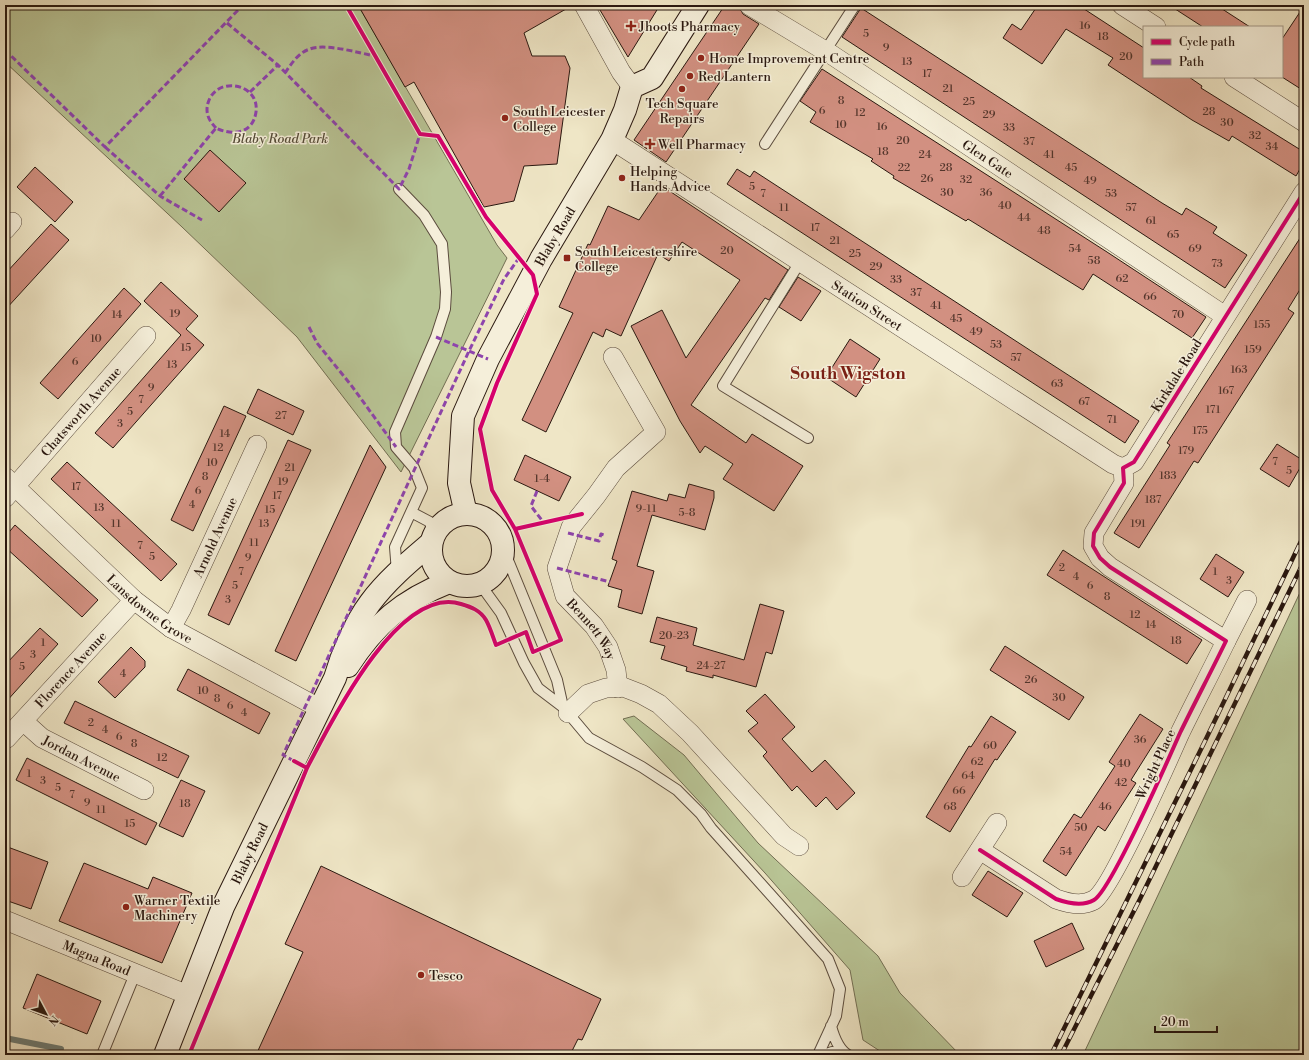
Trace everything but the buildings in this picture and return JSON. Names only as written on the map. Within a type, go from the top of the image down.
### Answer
[{"type":"main road","points":[[632,87],[652,78],[698,5]]},
{"type":"main road","name":"Blaby Road","points":[[466,514],[459,483],[463,416],[488,359],[541,259],[612,140],[625,110],[632,87]]},
{"type":"main road","points":[[466,514],[477,515],[488,520],[496,528],[501,538],[503,548],[502,560],[497,570],[490,578],[480,584],[459,586],[449,582],[440,575],[434,565],[431,554],[432,540],[439,527],[446,520],[466,514]]},
{"type":"main road","name":"Blaby Road","points":[[165,1055],[223,907],[335,678],[340,660],[370,603],[397,573],[432,540]]},
{"type":"main road","name":"Blaby Road","points":[[335,678],[346,670],[376,630],[395,610],[425,591],[449,582]]},
{"type":"street","points":[[584,5],[621,72],[632,87]]},
{"type":"street","name":"Glen Gate","points":[[750,5],[826,51],[1224,316]]},
{"type":"street","points":[[1122,5],[1154,26]]},
{"type":"street","points":[[1236,78],[1304,122]]},
{"type":"street","name":"Station Street","points":[[612,140],[1113,464],[1123,468]]},
{"type":"street","name":"Kirkdale Road","points":[[1123,468],[1134,462],[1224,316],[1304,192]]},
{"type":"street","name":"Chatsworth Avenue","points":[[8,487],[146,336]]},
{"type":"street","name":"Bennett Way","points":[[613,357],[656,432],[616,468],[571,527],[557,568],[566,596],[594,626],[608,647],[616,670],[618,688]]},
{"type":"street","name":"Arnold Avenue","points":[[171,628],[181,610],[257,445]]},
{"type":"street","points":[[1123,468],[1124,483],[1094,534],[1093,546],[1100,558],[1110,567],[1226,641]]},
{"type":"street","name":"Lansdowne Grove","points":[[8,487],[134,600],[171,628],[319,708]]},
{"type":"street","name":"Florence Avenue","points":[[6,739],[134,600]]},
{"type":"street","name":"Wright Place","points":[[980,850],[1056,899],[1068,904],[1080,904],[1094,900],[1104,889],[1131,837],[1247,600]]},
{"type":"street","points":[[566,710],[588,694],[606,688],[623,687],[641,694],[659,704],[690,733],[784,836],[799,846]]},
{"type":"street","name":"Jordan Avenue","points":[[23,721],[42,738],[144,790]]},
{"type":"street","points":[[962,877],[997,823]]},
{"type":"street","name":"Magna Road","points":[[5,920],[188,996]]},
{"type":"lane","points":[[765,144],[855,5]]},
{"type":"lane","points":[[397,573],[395,547],[422,488],[414,468],[396,447],[396,432],[436,336],[445,309],[446,292],[442,244],[424,215],[399,189]]},
{"type":"lane","points":[[800,262],[723,386],[808,438]]},
{"type":"lane","points":[[411,512],[430,522],[432,540]]},
{"type":"lane","points":[[503,548],[557,680],[566,710]]},
{"type":"lane","points":[[480,584],[501,613],[524,663],[538,688],[566,710],[589,738],[642,766],[677,790],[701,814],[711,828],[828,959],[840,989],[836,1016],[818,1055]]},
{"type":"lane","points":[[102,1055],[135,974]]},
{"type":"lane","points":[[831,1026],[836,1041],[846,1054]]},
{"type":"lane","points":[[824,1055],[832,1052],[846,1054]]},
{"type":"green space","name":"Blaby Road Park","points":[[5,5],[358,5],[497,245],[507,258],[401,472],[297,337],[182,227],[5,62]]},
{"type":"green space","points":[[1304,584],[1304,1055],[1083,1055]]},
{"type":"green space","points":[[634,716],[684,755],[758,843],[878,956],[900,993],[960,1055],[886,1055],[863,1040],[850,970],[765,873],[623,719]]},
{"type":"waterway","points":[[5,1038],[61,1049]]},
{"type":"railway","points":[[1051,1055],[1304,535]]},
{"type":"railway","points":[[1061,1055],[1140,899],[1304,561]]},
{"type":"marked path","points":[[5,50],[105,147],[243,5]]},
{"type":"marked path","points":[[227,23],[278,65],[399,189],[409,169],[420,134]]},
{"type":"marked path","points":[[285,73],[302,53],[316,47],[342,49],[375,56]]},
{"type":"marked path","points":[[250,92],[278,65]]},
{"type":"marked path","points":[[160,196],[216,128],[222,131],[235,132],[246,129],[251,125],[256,112],[255,102],[251,94],[245,89],[236,86],[228,86],[219,89],[213,94],[208,103],[207,113],[211,123],[216,128]]},
{"type":"marked path","points":[[105,147],[160,196],[202,220]]},
{"type":"marked path","points":[[294,761],[283,755],[469,351],[504,279],[519,258]]},
{"type":"marked path","points":[[309,327],[317,343],[351,385],[396,447]]},
{"type":"marked path","points":[[436,337],[488,359]]},
{"type":"marked path","points":[[537,491],[531,506],[544,523]]},
{"type":"marked path","points":[[568,533],[599,541],[601,534],[604,535]]},
{"type":"marked path","points":[[557,568],[610,582]]},
{"type":"cycle path","points":[[294,761],[307,768],[332,721],[369,662],[391,636],[414,615],[437,604],[461,604],[478,611],[486,620],[496,645],[526,632],[533,652],[561,640],[515,529],[492,490],[480,429],[497,383],[537,294],[533,275],[486,217],[438,136],[420,134],[346,5]]},
{"type":"cycle path","points":[[980,850],[1056,899],[1080,904],[1094,900],[1102,891],[1126,850],[1180,733],[1226,641],[1110,567],[1100,558],[1093,546],[1094,533],[1124,483],[1123,468],[1134,462],[1304,192]]},
{"type":"cycle path","points":[[515,529],[582,514]]},
{"type":"cycle path","points":[[189,1055],[307,768]]},
{"type":"place","name":"Jhoots Pharmacy","points":[[631,26]]},
{"type":"place","name":"Home Improvement Centre","points":[[701,58]]},
{"type":"place","name":"Red Lantern","points":[[690,76]]},
{"type":"place","name":"Tech Square Repairs","points":[[682,89]]},
{"type":"place","name":"South Leicester College","points":[[505,118]]},
{"type":"place","name":"Well Pharmacy","points":[[650,144]]},
{"type":"place","name":"Helping Hands Advice","points":[[622,178]]},
{"type":"place","name":"South Leicestershire College","points":[[567,258]]},
{"type":"place","name":"Warner Textile Machinery","points":[[126,907]]},
{"type":"place","name":"Tesco","points":[[421,975]]},
{"type":"district","name":"South Wigston","points":[[848,373]]}]
